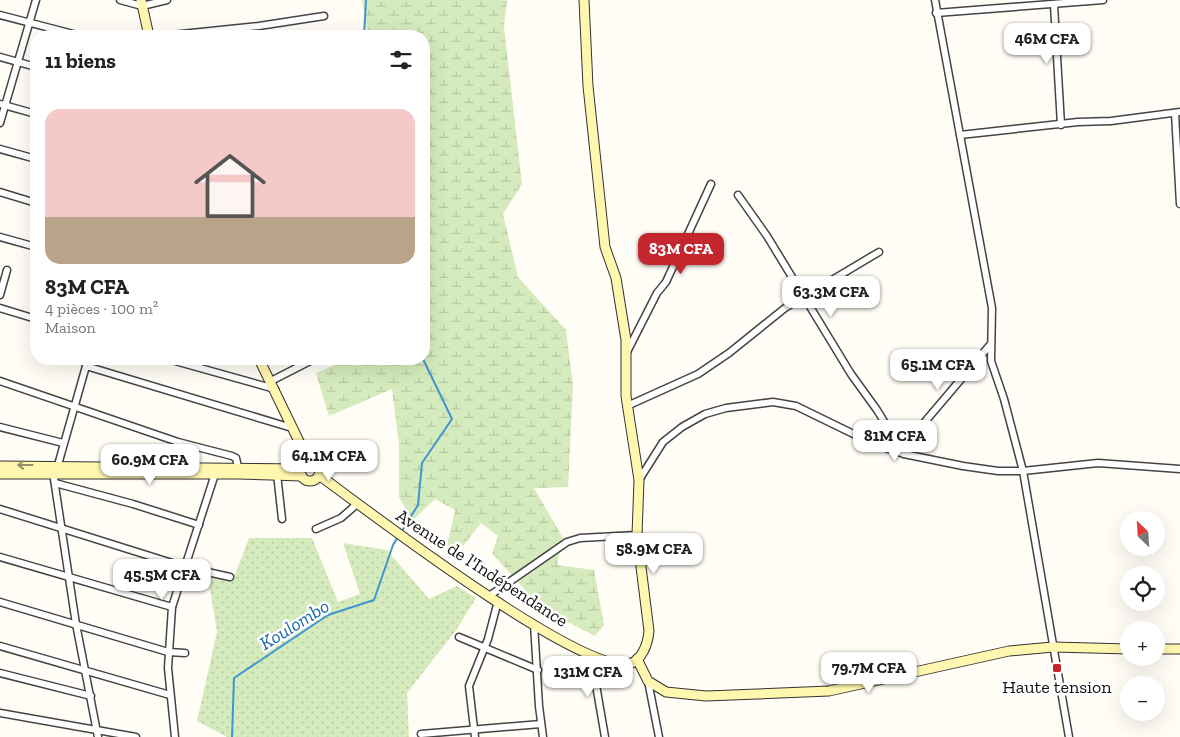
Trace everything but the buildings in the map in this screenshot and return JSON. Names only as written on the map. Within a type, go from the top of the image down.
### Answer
[{"type":"street","points":[[0,123],[2,105],[36,0]]},
{"type":"street","points":[[120,0],[142,3],[167,0]]},
{"type":"street","points":[[584,0],[588,86],[606,247],[622,303],[626,353],[627,406],[639,480],[637,535],[650,631],[648,644],[637,659],[648,681],[659,737]]},
{"type":"street","points":[[935,0],[992,308],[990,345],[994,374],[1004,399],[1023,471],[1069,737]]},
{"type":"street","points":[[936,13],[1045,3],[1054,5],[1103,0]]},
{"type":"street","points":[[142,3],[148,30]]},
{"type":"street","points":[[1054,5],[1061,125]]},
{"type":"street","points":[[0,15],[56,30]]},
{"type":"street","points":[[220,30],[324,16]]},
{"type":"street","points":[[0,57],[30,65]]},
{"type":"street","points":[[2,105],[30,112]]},
{"type":"street","points":[[960,135],[1111,122],[1177,113],[1180,204]]},
{"type":"street","points":[[0,149],[30,157]]},
{"type":"street","points":[[626,353],[657,292],[666,282],[711,184]]},
{"type":"street","points":[[0,192],[30,200]]},
{"type":"street","points":[[738,195],[767,236],[806,297],[851,374],[877,410],[903,452]]},
{"type":"street","points":[[0,238],[30,246]]},
{"type":"street","points":[[627,406],[698,374],[729,353],[785,308],[879,252]]},
{"type":"street","points":[[0,295],[7,270]]},
{"type":"street","points":[[0,308],[30,317]]},
{"type":"street","points":[[903,452],[990,345]]},
{"type":"street","points":[[86,365],[55,474],[60,528],[68,578],[98,734]]},
{"type":"street","points":[[96,365],[292,428]]},
{"type":"street","points":[[192,365],[273,385],[305,365]]},
{"type":"street","points":[[0,466],[55,474],[238,467],[301,472],[310,481],[319,476],[319,469],[312,463],[292,428],[262,365]]},
{"type":"street","points":[[0,381],[74,404],[178,442],[232,456],[236,458],[238,467]]},
{"type":"street","points":[[639,480],[663,442],[682,427],[705,414],[748,404],[773,402],[796,406],[874,444],[963,466],[998,471],[1023,471],[1098,462],[1180,469]]},
{"type":"street","points":[[0,427],[63,444]]},
{"type":"street","points":[[0,474],[277,474],[301,472],[312,463],[324,457],[349,448]]},
{"type":"street","points":[[55,474],[133,504],[199,525]]},
{"type":"street","points":[[175,737],[170,696],[168,652],[172,607],[215,474]]},
{"type":"street","points":[[277,474],[282,519]]},
{"type":"street","name":"Avenue de l'Indépendance","points":[[319,476],[406,540],[534,624],[591,656],[615,663],[629,664],[637,659]]},
{"type":"street","points":[[316,529],[341,518],[357,504]]},
{"type":"street","points":[[0,509],[185,567],[230,577]]},
{"type":"street","points":[[489,596],[567,542],[580,538],[637,535]]},
{"type":"street","points":[[0,557],[172,607]]},
{"type":"street","points":[[475,737],[469,686],[485,646],[498,601]]},
{"type":"street","points":[[0,602],[168,652],[185,653]]},
{"type":"street","points":[[534,624],[541,724],[544,737]]},
{"type":"street","points":[[459,637],[485,646],[538,670]]},
{"type":"street","points":[[0,646],[170,696]]},
{"type":"street","points":[[648,681],[666,692],[706,696],[829,691],[1009,650],[1053,647],[1120,649]]},
{"type":"street","points":[[1165,649],[1180,649]]},
{"type":"street","points":[[591,656],[605,737]]},
{"type":"street","points":[[0,673],[91,696]]},
{"type":"street","points":[[0,713],[98,734],[136,737]]},
{"type":"street","points":[[421,734],[442,734],[474,729],[541,724]]},
{"type":"green space","points":[[362,0],[507,0],[504,27],[522,184],[503,214],[518,277],[566,330],[573,385],[568,487],[534,488],[563,538],[557,565],[594,570],[604,625],[595,636],[542,609],[492,553],[498,536],[481,523],[463,546],[447,546],[455,510],[435,499],[412,521],[399,497],[399,444],[392,389],[329,416],[316,373],[334,365],[430,365],[430,30],[367,30]]},
{"type":"green space","points":[[249,538],[312,538],[338,602],[360,594],[343,543],[387,550],[429,599],[457,586],[476,598],[457,629],[407,693],[409,737],[227,737],[197,721],[217,632],[207,571],[235,575]]},
{"type":"waterway","name":"Koulombo","points":[[364,30],[366,0]]},
{"type":"waterway","name":"Koulombo","points":[[402,531],[418,505],[422,463],[452,419],[426,365]]},
{"type":"waterway","name":"Koulombo","points":[[232,737],[234,678],[328,615],[374,600],[393,545],[398,537]]},
{"type":"place","name":"Haute tension","points":[[1057,668]]}]
